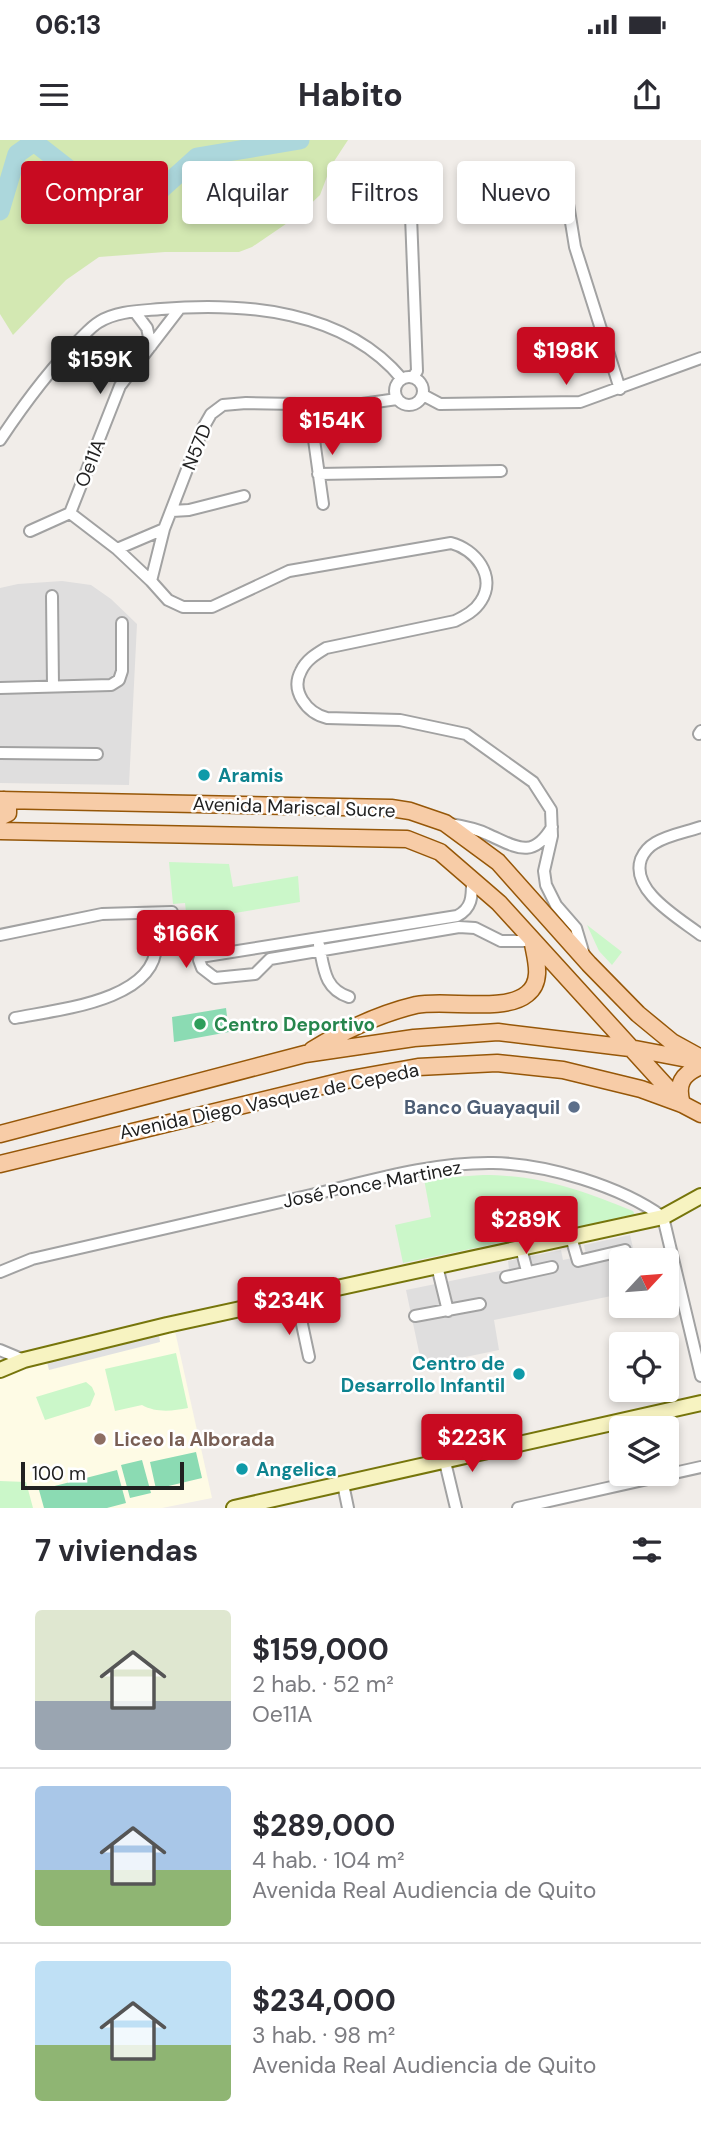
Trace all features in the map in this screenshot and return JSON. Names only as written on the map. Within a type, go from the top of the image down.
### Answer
[{"type":"main road","points":[[0,817],[8,813],[8,806],[2,800]]},
{"type":"main road","name":"Avenida Mariscal Sucre","points":[[2,800],[391,808],[410,811],[445,823],[498,862],[585,959],[639,1014],[701,1062]]},
{"type":"main road","name":"Avenida Mariscal Sucre","points":[[0,831],[407,839],[440,852],[499,903],[682,1104]]},
{"type":"main road","points":[[305,1054],[376,1016],[419,1004],[509,1003],[519,1000],[531,991],[537,981],[537,962],[532,941]]},
{"type":"main road","name":"Avenida Diego Vasquez de Cepeda","points":[[0,1134],[305,1054],[414,1038],[498,1032],[630,1048],[701,1062]]},
{"type":"main road","points":[[682,1104],[679,1094],[681,1079],[701,1062]]},
{"type":"main road","name":"Avenida Diego Vasquez de Cepeda","points":[[0,1164],[351,1079],[418,1067],[497,1063],[564,1070],[641,1089],[701,1114]]},
{"type":"main road","points":[[0,1370],[24,1360],[296,1296],[663,1217],[701,1195]]},
{"type":"main road","points":[[234,1508],[701,1403]]},
{"type":"street","points":[[0,440],[38,385],[98,322],[119,314],[180,308],[250,309],[284,314],[340,331],[366,346],[407,378],[422,384],[423,395],[416,404],[406,405],[397,399],[396,388],[407,378],[417,370],[411,224]]},
{"type":"street","points":[[571,224],[575,247],[620,389]]},
{"type":"street","name":"Oe11A","points":[[30,531],[70,513],[120,386],[180,308]]},
{"type":"street","points":[[135,312],[147,328],[151,346]]},
{"type":"street","points":[[423,395],[440,404],[580,402],[701,358]]},
{"type":"street","name":"N57D","points":[[151,581],[164,529],[203,428],[211,414],[223,405],[355,405],[397,399]]},
{"type":"street","points":[[309,404],[323,504]]},
{"type":"street","points":[[318,474],[501,471]]},
{"type":"street","points":[[172,511],[189,510],[244,496]]},
{"type":"street","points":[[70,513],[117,549],[168,600],[183,607],[212,607],[289,571],[451,543],[464,546],[474,554],[484,570],[486,589],[481,602],[469,614],[455,621],[326,648],[312,656],[302,668],[297,681],[300,698],[307,708],[318,716],[327,718],[400,720],[466,734],[533,782],[551,810],[552,844],[544,871],[546,886],[556,905],[576,928],[585,959]]},
{"type":"street","points":[[117,549],[164,529]]},
{"type":"street","points":[[52,596],[53,686]]},
{"type":"street","points":[[0,688],[111,685],[119,680],[122,671],[122,623]]},
{"type":"street","points":[[0,753],[97,754]]},
{"type":"street","points":[[445,823],[480,831],[510,846],[524,849],[541,843],[552,827]]},
{"type":"street","points":[[701,827],[652,844],[644,853],[639,868],[641,881],[650,894],[701,935]]},
{"type":"street","points":[[425,927],[466,911],[472,901],[472,879]]},
{"type":"street","points":[[0,935],[102,915],[172,912]]},
{"type":"street","points":[[15,1018],[96,1002],[138,980],[155,956],[156,944],[148,913]]},
{"type":"street","points":[[367,937],[318,939],[200,957],[199,960],[202,968],[215,978],[255,974],[270,959],[320,951],[367,937],[425,927],[464,926],[482,930],[501,941],[532,941]]},
{"type":"street","points":[[318,939],[323,970],[331,986],[349,997]]},
{"type":"street","points":[[268,946],[270,959]]},
{"type":"street","name":"José Ponce Martinez","points":[[0,1272],[32,1259],[369,1182],[437,1168],[474,1164],[517,1165],[580,1179],[638,1201],[663,1217]]},
{"type":"street","points":[[663,1217],[701,1376]]},
{"type":"street","points":[[571,1237],[578,1261],[609,1254]]},
{"type":"street","points":[[521,1248],[527,1272]]},
{"type":"street","points":[[437,1266],[448,1311]]},
{"type":"street","points":[[506,1277],[552,1267]]},
{"type":"street","points":[[296,1296],[309,1356]]},
{"type":"street","points":[[415,1316],[480,1304]]},
{"type":"street","points":[[0,1350],[24,1360]]},
{"type":"street","points":[[445,1462],[456,1508]]},
{"type":"street","points":[[518,1508],[701,1467]]},
{"type":"street","points":[[343,1484],[348,1508]]},
{"type":"shaded area","points":[[62,581],[91,585],[111,599],[137,624],[129,785],[0,783],[0,588]]},
{"type":"shaded area","points":[[630,1235],[633,1248],[609,1248],[609,1296],[494,1320],[499,1350],[422,1366],[406,1290],[509,1269],[508,1261],[561,1250],[563,1260],[586,1255],[584,1245]]},
{"type":"shaded area","name":"Liceo la Alborada","points":[[175,1331],[212,1498],[162,1508],[0,1508],[0,1379],[37,1365]]},
{"type":"shaded area","points":[[159,1335],[160,1342],[49,1370],[47,1362]]},
{"type":"green space","points":[[0,140],[348,140],[334,161],[327,161],[327,177],[320,195],[313,202],[313,161],[182,161],[182,224],[286,224],[252,247],[239,252],[165,252],[99,257],[66,280],[13,335],[0,314]]},
{"type":"green space","points":[[169,862],[229,864],[233,887],[298,876],[300,902],[187,921],[185,903],[173,904]]},
{"type":"green space","points":[[587,925],[622,952],[612,965],[599,951]]},
{"type":"green space","name":"Centro Deportivo","points":[[226,1008],[229,1032],[174,1042],[172,1017]]},
{"type":"green space","points":[[483,1175],[523,1178],[560,1185],[614,1203],[633,1211],[635,1215],[403,1263],[395,1225],[431,1217],[424,1179]]},
{"type":"green space","points":[[176,1353],[188,1408],[159,1410],[142,1405],[115,1411],[105,1369]]},
{"type":"green space","points":[[86,1382],[95,1394],[90,1406],[45,1420],[36,1397]]},
{"type":"green space","points":[[196,1452],[202,1478],[156,1489],[150,1462]]},
{"type":"green space","points":[[142,1460],[151,1493],[130,1498],[121,1465]]},
{"type":"green space","points":[[117,1470],[126,1503],[107,1508],[44,1508],[39,1490]]},
{"type":"green space","points":[[0,1481],[26,1482],[33,1508],[0,1508]]},
{"type":"waterway","points":[[0,211],[17,154],[34,142],[88,184],[156,194],[197,157],[300,140]]},
{"type":"place","name":"Aramis","points":[[204,775]]},
{"type":"place","name":"Centro Deportivo","points":[[200,1024]]},
{"type":"place","name":"Banco Guayaquil","points":[[574,1107]]},
{"type":"place","name":"Centro de Desarrollo Infantil","points":[[519,1374]]},
{"type":"place","name":"Liceo la Alborada","points":[[100,1439]]},
{"type":"place","name":"Angelica","points":[[242,1469]]}]
